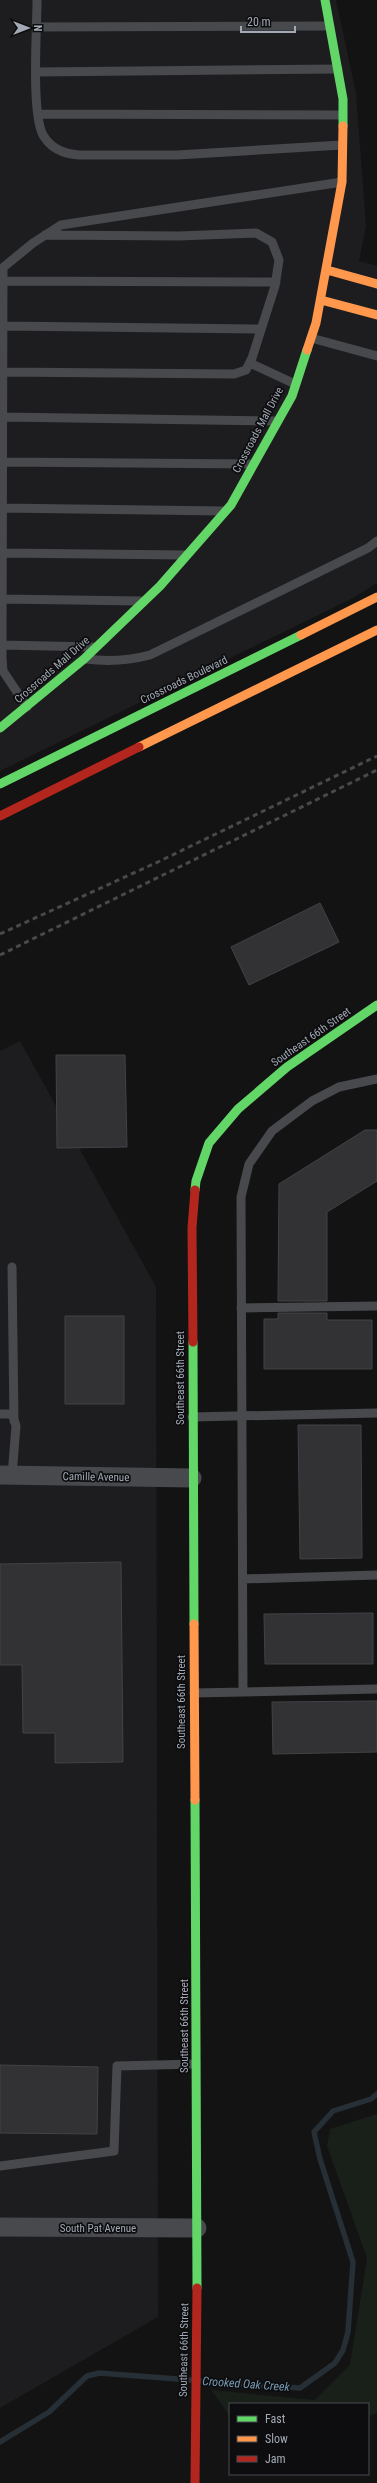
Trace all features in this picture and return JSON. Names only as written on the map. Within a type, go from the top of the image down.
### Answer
[{"type":"street","name":"Crossroads Mall Drive","points":[[0,728],[97,647],[160,586],[226,511],[278,421],[296,384],[311,338],[327,270],[342,182],[343,115],[338,68],[325,0]]},
{"type":"street","points":[[327,270],[377,284]]},
{"type":"street","points":[[320,300],[377,315]]},
{"type":"street","name":"Crossroads Boulevard","points":[[0,784],[377,597]]},
{"type":"street","points":[[0,816],[377,630]]},
{"type":"street","name":"Southeast 66th Street","points":[[195,2483],[197,2228],[193,1693],[192,1228],[196,1181],[208,1143],[238,1109],[287,1067],[377,1004]]},
{"type":"street","name":"Camille Avenue","points":[[6,1475],[192,1478]]},
{"type":"street","name":"South Pat Avenue","points":[[0,2227],[197,2228]]},
{"type":"lane","points":[[37,0],[38,114],[43,134],[54,148],[67,154],[177,155],[343,145]]},
{"type":"lane","points":[[37,27],[330,26]]},
{"type":"lane","points":[[37,72],[338,68]]},
{"type":"lane","points":[[38,114],[343,115]]},
{"type":"lane","points":[[27,707],[4,671],[2,645],[2,269],[44,235],[62,225],[93,219],[342,182]]},
{"type":"lane","points":[[3,372],[234,374],[246,370],[250,363],[276,282],[279,260],[272,242],[256,233],[179,236],[44,235]]},
{"type":"lane","points":[[3,281],[276,282]]},
{"type":"lane","points":[[3,326],[261,329]]},
{"type":"lane","points":[[311,338],[377,356]]},
{"type":"lane","points":[[250,363],[296,384]]},
{"type":"lane","points":[[3,417],[278,421]]},
{"type":"lane","points":[[2,462],[254,464]]},
{"type":"lane","points":[[2,508],[226,511]]},
{"type":"lane","points":[[84,659],[109,662],[126,661],[150,655],[368,548],[377,541]]},
{"type":"lane","points":[[2,553],[188,555]]},
{"type":"lane","points":[[2,599],[144,601]]},
{"type":"lane","points":[[2,645],[97,647]]},
{"type":"lane","points":[[243,1692],[240,1197],[249,1164],[272,1131],[312,1102],[339,1087],[377,1079]]},
{"type":"lane","points":[[12,1267],[14,1421]]},
{"type":"lane","points":[[241,1308],[377,1306]]},
{"type":"lane","points":[[192,1417],[242,1418],[377,1413]]},
{"type":"lane","points":[[0,1414],[9,1414],[16,1426],[6,1475]]},
{"type":"lane","points":[[243,1579],[377,1575]]},
{"type":"lane","points":[[193,1693],[377,1688]]},
{"type":"lane","points":[[0,2166],[114,2152],[117,2066],[196,2064]]},
{"type":"shaded area","points":[[0,0],[336,0],[356,93],[366,226],[359,261],[377,266],[377,583],[353,598],[0,771]]},
{"type":"shaded area","points":[[20,1041],[156,1287],[158,2317],[0,2408],[0,1051]]},
{"type":"shaded area","points":[[377,2114],[377,2413],[369,2416],[369,2403],[229,2403],[229,2415],[211,2390],[315,2400],[350,2365],[367,2258],[327,2146],[330,2129]]},
{"type":"building","points":[[320,903],[339,942],[249,985],[231,947]]},
{"type":"building","points":[[56,1055],[125,1055],[127,1147],[57,1148]]},
{"type":"building","points":[[365,1130],[377,1130],[377,1181],[327,1212],[327,1301],[278,1301],[279,1184]]},
{"type":"building","points":[[278,1313],[327,1313],[327,1320],[372,1320],[372,1369],[264,1369],[264,1319],[278,1319]]},
{"type":"building","points":[[65,1316],[124,1316],[124,1404],[65,1404]]},
{"type":"building","points":[[298,1425],[361,1425],[362,1558],[300,1559]]},
{"type":"building","points":[[121,1562],[123,1762],[55,1763],[55,1733],[23,1733],[22,1665],[0,1665],[0,1564]]},
{"type":"building","points":[[373,1613],[373,1664],[265,1664],[264,1614]]},
{"type":"building","points":[[377,1701],[377,1752],[273,1754],[272,1702]]},
{"type":"building","points":[[0,2065],[98,2067],[97,2134],[0,2133]]},
{"type":"waterway","name":"Crooked Oak Creek","points":[[199,2381],[300,2388],[335,2363],[343,2350],[348,2332],[353,2262],[320,2159],[314,2132],[333,2111],[371,2099],[377,2094]]},
{"type":"waterway","name":"Crooked Oak Creek","points":[[0,2442],[49,2412],[87,2376],[99,2373],[191,2380]]},
{"type":"railway","points":[[0,934],[160,861],[377,756]]},
{"type":"railway","points":[[0,955],[377,770]]},
{"type":"traffic: fast","points":[[325,0],[343,99],[343,126]]},
{"type":"traffic: fast","points":[[0,728],[84,659],[160,586],[231,505],[292,396],[307,350]]},
{"type":"traffic: fast","points":[[0,784],[301,635]]},
{"type":"traffic: fast","points":[[195,1190],[196,1181],[209,1143],[238,1109],[287,1067],[377,1005]]},
{"type":"traffic: fast","points":[[193,1342],[194,1624]]},
{"type":"traffic: fast","points":[[195,1800],[197,2288]]},
{"type":"traffic: slow","points":[[307,350],[316,323],[342,182],[343,126]]},
{"type":"traffic: slow","points":[[327,270],[377,284]]},
{"type":"traffic: slow","points":[[321,300],[377,315]]},
{"type":"traffic: slow","points":[[301,635],[377,597]]},
{"type":"traffic: slow","points":[[139,747],[377,630]]},
{"type":"traffic: slow","points":[[194,1624],[195,1800]]},
{"type":"traffic: jam","points":[[0,816],[139,747]]},
{"type":"traffic: jam","points":[[193,1342],[192,1228],[195,1190]]},
{"type":"traffic: jam","points":[[195,2483],[197,2288]]}]
